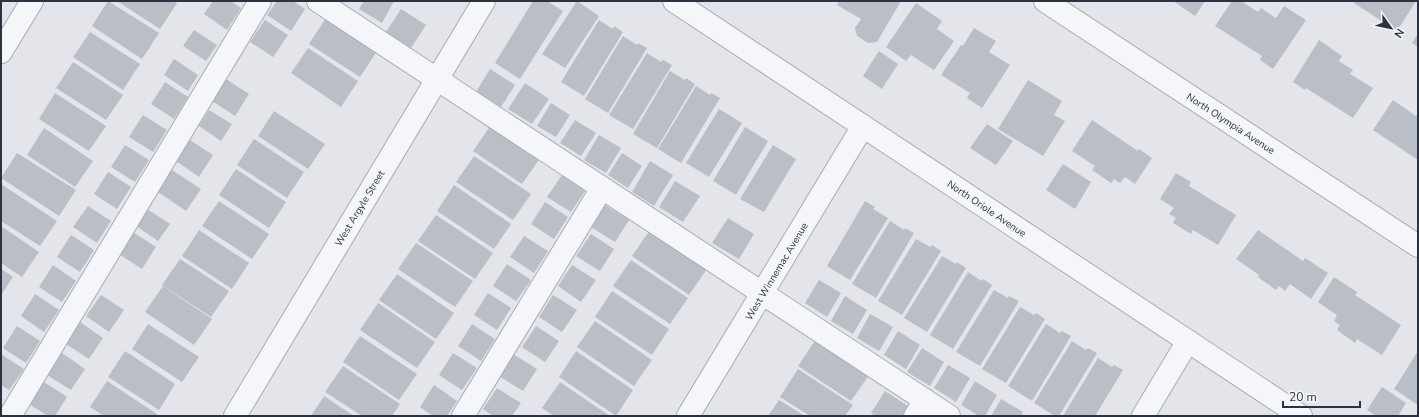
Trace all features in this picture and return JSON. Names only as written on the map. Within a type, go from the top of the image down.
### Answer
[{"type":"street","points":[[1,52],[32,1]]},
{"type":"street","points":[[10,416],[260,1]]},
{"type":"street","points":[[318,1],[762,293],[920,408],[948,416]]},
{"type":"street","name":"West Argyle Street","points":[[235,416],[484,1]]},
{"type":"street","name":"North Oriole Avenue","points":[[674,1],[1301,416]]},
{"type":"street","name":"North Olympia Avenue","points":[[1045,1],[1418,246]]},
{"type":"street","name":"West Winnemac Avenue","points":[[688,416],[863,126]]},
{"type":"street","points":[[464,416],[602,188]]},
{"type":"street","points":[[1143,416],[1188,341]]},
{"type":"building","points":[[108,1],[159,33],[142,59],[92,26]]},
{"type":"building","points":[[117,1],[173,1],[177,3],[160,29]]},
{"type":"building","points":[[213,1],[231,1],[241,8],[227,30],[204,14]]},
{"type":"building","points":[[277,1],[293,1],[305,9],[291,31],[267,15]]},
{"type":"building","points":[[364,1],[394,1],[382,23],[359,9]]},
{"type":"building","points":[[533,1],[547,1],[563,11],[520,79],[495,63]]},
{"type":"building","points":[[577,1],[599,16],[565,68],[542,54]]},
{"type":"building","points":[[839,1],[901,1],[877,42],[868,43],[857,36],[855,28],[861,19],[837,5]]},
{"type":"building","points":[[1173,1],[1205,1],[1195,16]]},
{"type":"building","points":[[1232,1],[1241,1],[1258,12],[1261,8],[1276,18],[1284,6],[1306,20],[1273,69],[1260,60],[1262,56],[1215,26]]},
{"type":"building","points":[[1355,1],[1416,1],[1397,31],[1354,3]]},
{"type":"building","points":[[916,3],[942,21],[937,29],[954,41],[934,70],[911,55],[906,61],[886,47]]},
{"type":"building","points":[[401,9],[426,25],[411,48],[386,32]]},
{"type":"building","points":[[326,18],[377,51],[360,77],[309,44]]},
{"type":"building","points":[[265,20],[288,35],[273,57],[250,42]]},
{"type":"building","points":[[599,20],[613,29],[614,26],[623,32],[584,96],[561,82]]},
{"type":"building","points":[[974,28],[996,41],[989,52],[1010,65],[982,108],[967,98],[970,93],[941,75],[961,45],[963,46]]},
{"type":"building","points":[[194,30],[217,45],[206,61],[183,46]]},
{"type":"building","points":[[90,32],[140,64],[123,90],[73,57]]},
{"type":"building","points":[[1418,34],[1418,47],[1412,43]]},
{"type":"building","points":[[623,36],[637,45],[638,43],[647,48],[608,113],[585,99]]},
{"type":"building","points":[[1319,40],[1342,56],[1339,61],[1353,70],[1350,74],[1373,88],[1353,118],[1306,88],[1305,90],[1293,82]]},
{"type":"building","points":[[308,48],[358,81],[341,107],[291,73]]},
{"type":"building","points":[[879,51],[898,64],[882,89],[863,76]]},
{"type":"building","points":[[647,53],[661,62],[663,60],[672,65],[633,129],[609,115]]},
{"type":"building","points":[[174,59],[198,75],[188,91],[164,75]]},
{"type":"building","points":[[73,62],[123,95],[106,120],[56,88]]},
{"type":"building","points":[[490,69],[515,85],[501,107],[476,92]]},
{"type":"building","points":[[670,71],[695,84],[657,148],[633,134]]},
{"type":"building","points":[[226,79],[249,94],[235,116],[212,101]]},
{"type":"building","points":[[1028,80],[1062,101],[1054,115],[1065,121],[1043,156],[998,129]]},
{"type":"building","points":[[165,82],[188,97],[174,119],[151,104]]},
{"type":"building","points":[[525,83],[549,99],[532,124],[508,109]]},
{"type":"building","points":[[696,86],[710,95],[711,93],[720,98],[681,163],[658,149]]},
{"type":"building","points":[[55,93],[106,126],[89,151],[39,119]]},
{"type":"building","points":[[1393,100],[1416,116],[1418,113],[1418,160],[1373,130]]},
{"type":"building","points":[[551,103],[570,115],[556,137],[537,126]]},
{"type":"building","points":[[719,109],[742,123],[709,177],[686,163]]},
{"type":"building","points":[[209,110],[232,124],[221,141],[199,126]]},
{"type":"building","points":[[274,111],[325,144],[308,169],[258,136]]},
{"type":"building","points":[[143,115],[167,130],[153,152],[129,137]]},
{"type":"building","points":[[575,120],[596,133],[581,156],[560,143]]},
{"type":"building","points":[[1092,120],[1138,151],[1139,149],[1152,158],[1135,184],[1125,177],[1120,183],[1114,179],[1111,183],[1092,170],[1095,166],[1072,151]]},
{"type":"building","points":[[987,124],[1013,141],[996,165],[970,148]]},
{"type":"building","points":[[491,125],[540,158],[522,184],[473,151]]},
{"type":"building","points":[[745,127],[768,141],[736,195],[713,181]]},
{"type":"building","points":[[44,128],[93,161],[75,187],[27,155]]},
{"type":"building","points":[[599,135],[621,148],[606,173],[584,160]]},
{"type":"building","points":[[254,139],[304,172],[287,198],[237,165]]},
{"type":"building","points":[[190,140],[213,155],[199,177],[176,161]]},
{"type":"building","points":[[125,145],[149,160],[135,182],[111,167]]},
{"type":"building","points":[[773,145],[796,159],[764,212],[740,199]]},
{"type":"building","points":[[17,153],[76,190],[59,216],[1,178]]},
{"type":"building","points":[[622,153],[642,166],[628,188],[608,175]]},
{"type":"building","points":[[474,156],[531,194],[513,220],[456,182]]},
{"type":"building","points":[[650,161],[673,175],[654,206],[632,192]]},
{"type":"building","points":[[1063,164],[1091,182],[1075,209],[1046,190]]},
{"type":"building","points":[[236,169],[286,202],[269,228],[219,195]]},
{"type":"building","points":[[172,170],[201,189],[186,211],[158,192]]},
{"type":"building","points":[[108,172],[131,187],[117,209],[94,194]]},
{"type":"building","points":[[1176,173],[1191,182],[1189,186],[1236,215],[1218,245],[1193,230],[1191,234],[1173,223],[1176,218],[1169,214],[1174,208],[1160,199]]},
{"type":"building","points":[[562,175],[585,191],[571,212],[547,197]]},
{"type":"building","points":[[675,181],[700,196],[683,222],[659,207]]},
{"type":"building","points":[[1,184],[57,221],[40,246],[1,221]]},
{"type":"building","points":[[454,185],[511,224],[494,249],[437,211]]},
{"type":"building","points":[[219,201],[269,234],[252,259],[202,226]]},
{"type":"building","points":[[865,201],[875,207],[873,209],[888,218],[850,280],[827,266]]},
{"type":"building","points":[[545,202],[568,217],[554,239],[531,224]]},
{"type":"building","points":[[605,205],[629,220],[615,242],[591,227]]},
{"type":"building","points":[[88,206],[111,221],[97,243],[73,227]]},
{"type":"building","points":[[147,209],[170,224],[158,241],[135,225]]},
{"type":"building","points":[[436,215],[493,253],[475,279],[418,241]]},
{"type":"building","points":[[728,218],[754,234],[739,259],[712,243]]},
{"type":"building","points":[[890,221],[904,230],[905,228],[914,233],[876,298],[852,284]]},
{"type":"building","points":[[1,226],[39,252],[22,277],[1,263]]},
{"type":"building","points":[[199,230],[249,263],[232,289],[182,256]]},
{"type":"building","points":[[650,230],[707,269],[689,295],[632,256]]},
{"type":"building","points":[[1258,230],[1303,261],[1305,258],[1328,273],[1311,299],[1290,284],[1285,291],[1279,286],[1276,290],[1258,277],[1259,275],[1236,259]]},
{"type":"building","points":[[133,232],[156,247],[142,269],[119,254]]},
{"type":"building","points":[[591,234],[614,249],[600,271],[576,256]]},
{"type":"building","points":[[71,235],[94,250],[80,272],[57,257]]},
{"type":"building","points":[[524,236],[548,251],[534,273],[510,257]]},
{"type":"building","points":[[916,239],[930,247],[932,245],[941,251],[902,315],[878,301]]},
{"type":"building","points":[[416,243],[473,281],[455,307],[398,269]]},
{"type":"building","points":[[942,256],[956,264],[957,262],[966,268],[927,332],[904,318]]},
{"type":"building","points":[[180,259],[229,291],[211,317],[162,285]]},
{"type":"building","points":[[631,260],[688,298],[670,324],[613,286]]},
{"type":"building","points":[[507,264],[531,280],[516,301],[493,286]]},
{"type":"building","points":[[53,265],[76,281],[62,302],[39,287]]},
{"type":"building","points":[[572,265],[596,280],[581,302],[558,286]]},
{"type":"building","points":[[1,269],[13,277],[1,295]]},
{"type":"building","points":[[968,272],[982,281],[983,279],[992,285],[953,349],[930,335]]},
{"type":"building","points":[[397,274],[454,313],[436,339],[379,300]]},
{"type":"building","points":[[1334,277],[1357,292],[1355,295],[1401,325],[1382,355],[1357,339],[1355,343],[1337,330],[1340,325],[1334,321],[1337,315],[1318,302]]},
{"type":"building","points":[[819,280],[841,293],[827,317],[805,303]]},
{"type":"building","points":[[163,286],[212,319],[194,345],[145,312]]},
{"type":"building","points":[[994,290],[1008,298],[1009,296],[1019,301],[980,366],[956,352]]},
{"type":"building","points":[[612,291],[669,329],[652,355],[595,317]]},
{"type":"building","points":[[488,293],[511,308],[497,330],[474,315]]},
{"type":"building","points":[[35,294],[59,310],[44,332],[21,316]]},
{"type":"building","points":[[101,295],[124,310],[109,332],[86,316]]},
{"type":"building","points":[[553,295],[577,310],[562,332],[539,317]]},
{"type":"building","points":[[845,296],[867,310],[853,334],[831,321]]},
{"type":"building","points":[[378,303],[435,342],[417,368],[360,330]]},
{"type":"building","points":[[1020,307],[1034,315],[1036,313],[1045,319],[1006,383],[982,369]]},
{"type":"building","points":[[870,314],[893,327],[879,351],[857,338]]},
{"type":"building","points":[[595,321],[652,360],[634,386],[577,347]]},
{"type":"building","points":[[80,322],[103,338],[89,359],[66,344]]},
{"type":"building","points":[[148,324],[199,357],[182,382],[132,349]]},
{"type":"building","points":[[472,324],[495,339],[481,361],[458,346]]},
{"type":"building","points":[[1046,324],[1060,333],[1062,331],[1071,336],[1032,401],[1008,386]]},
{"type":"building","points":[[17,326],[40,341],[26,363],[3,348]]},
{"type":"building","points":[[536,326],[559,341],[545,362],[522,347]]},
{"type":"building","points":[[898,331],[920,345],[906,369],[884,355]]},
{"type":"building","points":[[360,336],[417,374],[399,400],[343,362]]},
{"type":"building","points":[[816,339],[869,375],[851,401],[798,366]]},
{"type":"building","points":[[1072,341],[1086,350],[1088,348],[1097,353],[1059,416],[1055,416],[1034,403]]},
{"type":"building","points":[[922,348],[944,362],[930,386],[907,372]]},
{"type":"building","points":[[125,351],[175,384],[159,410],[108,377]]},
{"type":"building","points":[[576,351],[633,390],[616,416],[559,377]]},
{"type":"building","points":[[1418,351],[1418,405],[1394,389]]},
{"type":"building","points":[[62,353],[85,369],[71,390],[47,375]]},
{"type":"building","points":[[453,353],[477,368],[462,390],[439,375]]},
{"type":"building","points":[[1,354],[24,369],[9,390],[1,385]]},
{"type":"building","points":[[513,354],[537,369],[523,391],[499,376]]},
{"type":"building","points":[[1098,358],[1112,367],[1114,365],[1123,370],[1095,416],[1063,416]]},
{"type":"building","points":[[948,365],[970,378],[956,402],[934,388]]},
{"type":"building","points":[[343,366],[400,404],[392,416],[362,416],[325,392]]},
{"type":"building","points":[[798,369],[853,405],[845,416],[810,416],[780,397]]},
{"type":"building","points":[[107,381],[157,414],[156,416],[104,416],[90,407]]},
{"type":"building","points":[[975,381],[997,395],[985,416],[979,416],[961,405]]},
{"type":"building","points":[[44,382],[67,397],[55,416],[48,416],[29,404]]},
{"type":"building","points":[[560,382],[610,416],[554,416],[542,408]]},
{"type":"building","points":[[434,385],[457,401],[447,416],[433,416],[420,407]]},
{"type":"building","points":[[1382,387],[1406,403],[1398,416],[1376,416],[1367,410]]},
{"type":"building","points":[[497,388],[521,403],[512,416],[493,416],[483,409]]},
{"type":"building","points":[[885,391],[908,406],[902,416],[876,416],[871,413]]},
{"type":"building","points":[[324,396],[354,416],[311,416]]},
{"type":"building","points":[[1001,399],[1023,412],[1021,416],[991,416]]},
{"type":"building","points":[[779,400],[805,416],[768,416]]}]
